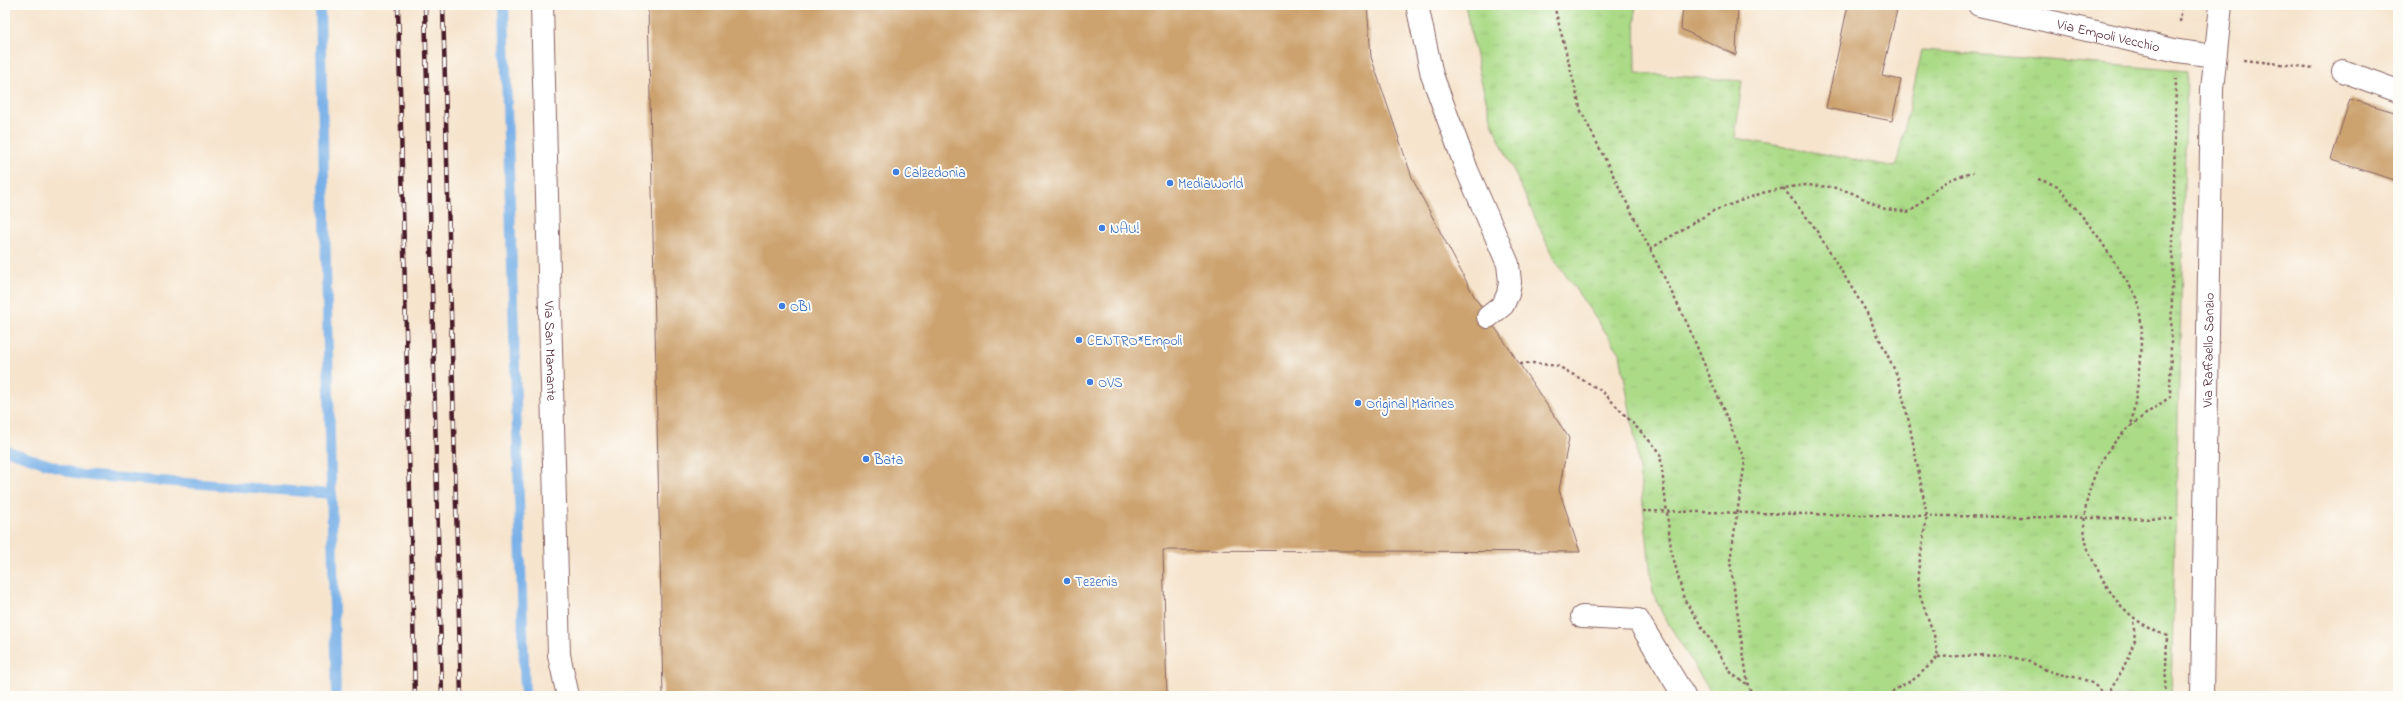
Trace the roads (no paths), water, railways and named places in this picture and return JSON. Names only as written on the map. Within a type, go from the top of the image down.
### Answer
[{"type":"street","name":"Via San Mamante","points":[[542,5],[559,655],[568,696]]},
{"type":"street","points":[[1417,5],[1432,75],[1467,170],[1508,264],[1510,282],[1508,294],[1503,304],[1488,317]]},
{"type":"street","name":"Via Empoli Vecchio","points":[[1980,5],[2178,51],[2215,56]]},
{"type":"street","name":"Via Raffaello Sanzio","points":[[2202,696],[2212,89],[2221,5]]},
{"type":"street","points":[[2343,71],[2398,91]]},
{"type":"street","points":[[1582,617],[1638,620],[1684,696]]},
{"type":"waterway","points":[[320,5],[336,696]]},
{"type":"waterway","points":[[504,5],[525,696]]},
{"type":"waterway","points":[[5,450],[80,475],[332,494]]},
{"type":"railway","points":[[398,5],[415,696]]},
{"type":"railway","points":[[425,5],[442,696]]},
{"type":"railway","points":[[443,5],[461,696]]},
{"type":"place","name":"Calzedonia","points":[[896,172]]},
{"type":"place","name":"MediaWorld","points":[[1170,183]]},
{"type":"place","name":"NAU!","points":[[1102,228]]},
{"type":"place","name":"OBI","points":[[782,306]]},
{"type":"place","name":"CENTRO*Empoli","points":[[1079,340]]},
{"type":"place","name":"OVS","points":[[1090,382]]},
{"type":"place","name":"Original Marines","points":[[1358,403]]},
{"type":"place","name":"Bata","points":[[866,459]]},
{"type":"place","name":"Tezenis","points":[[1067,581]]}]
